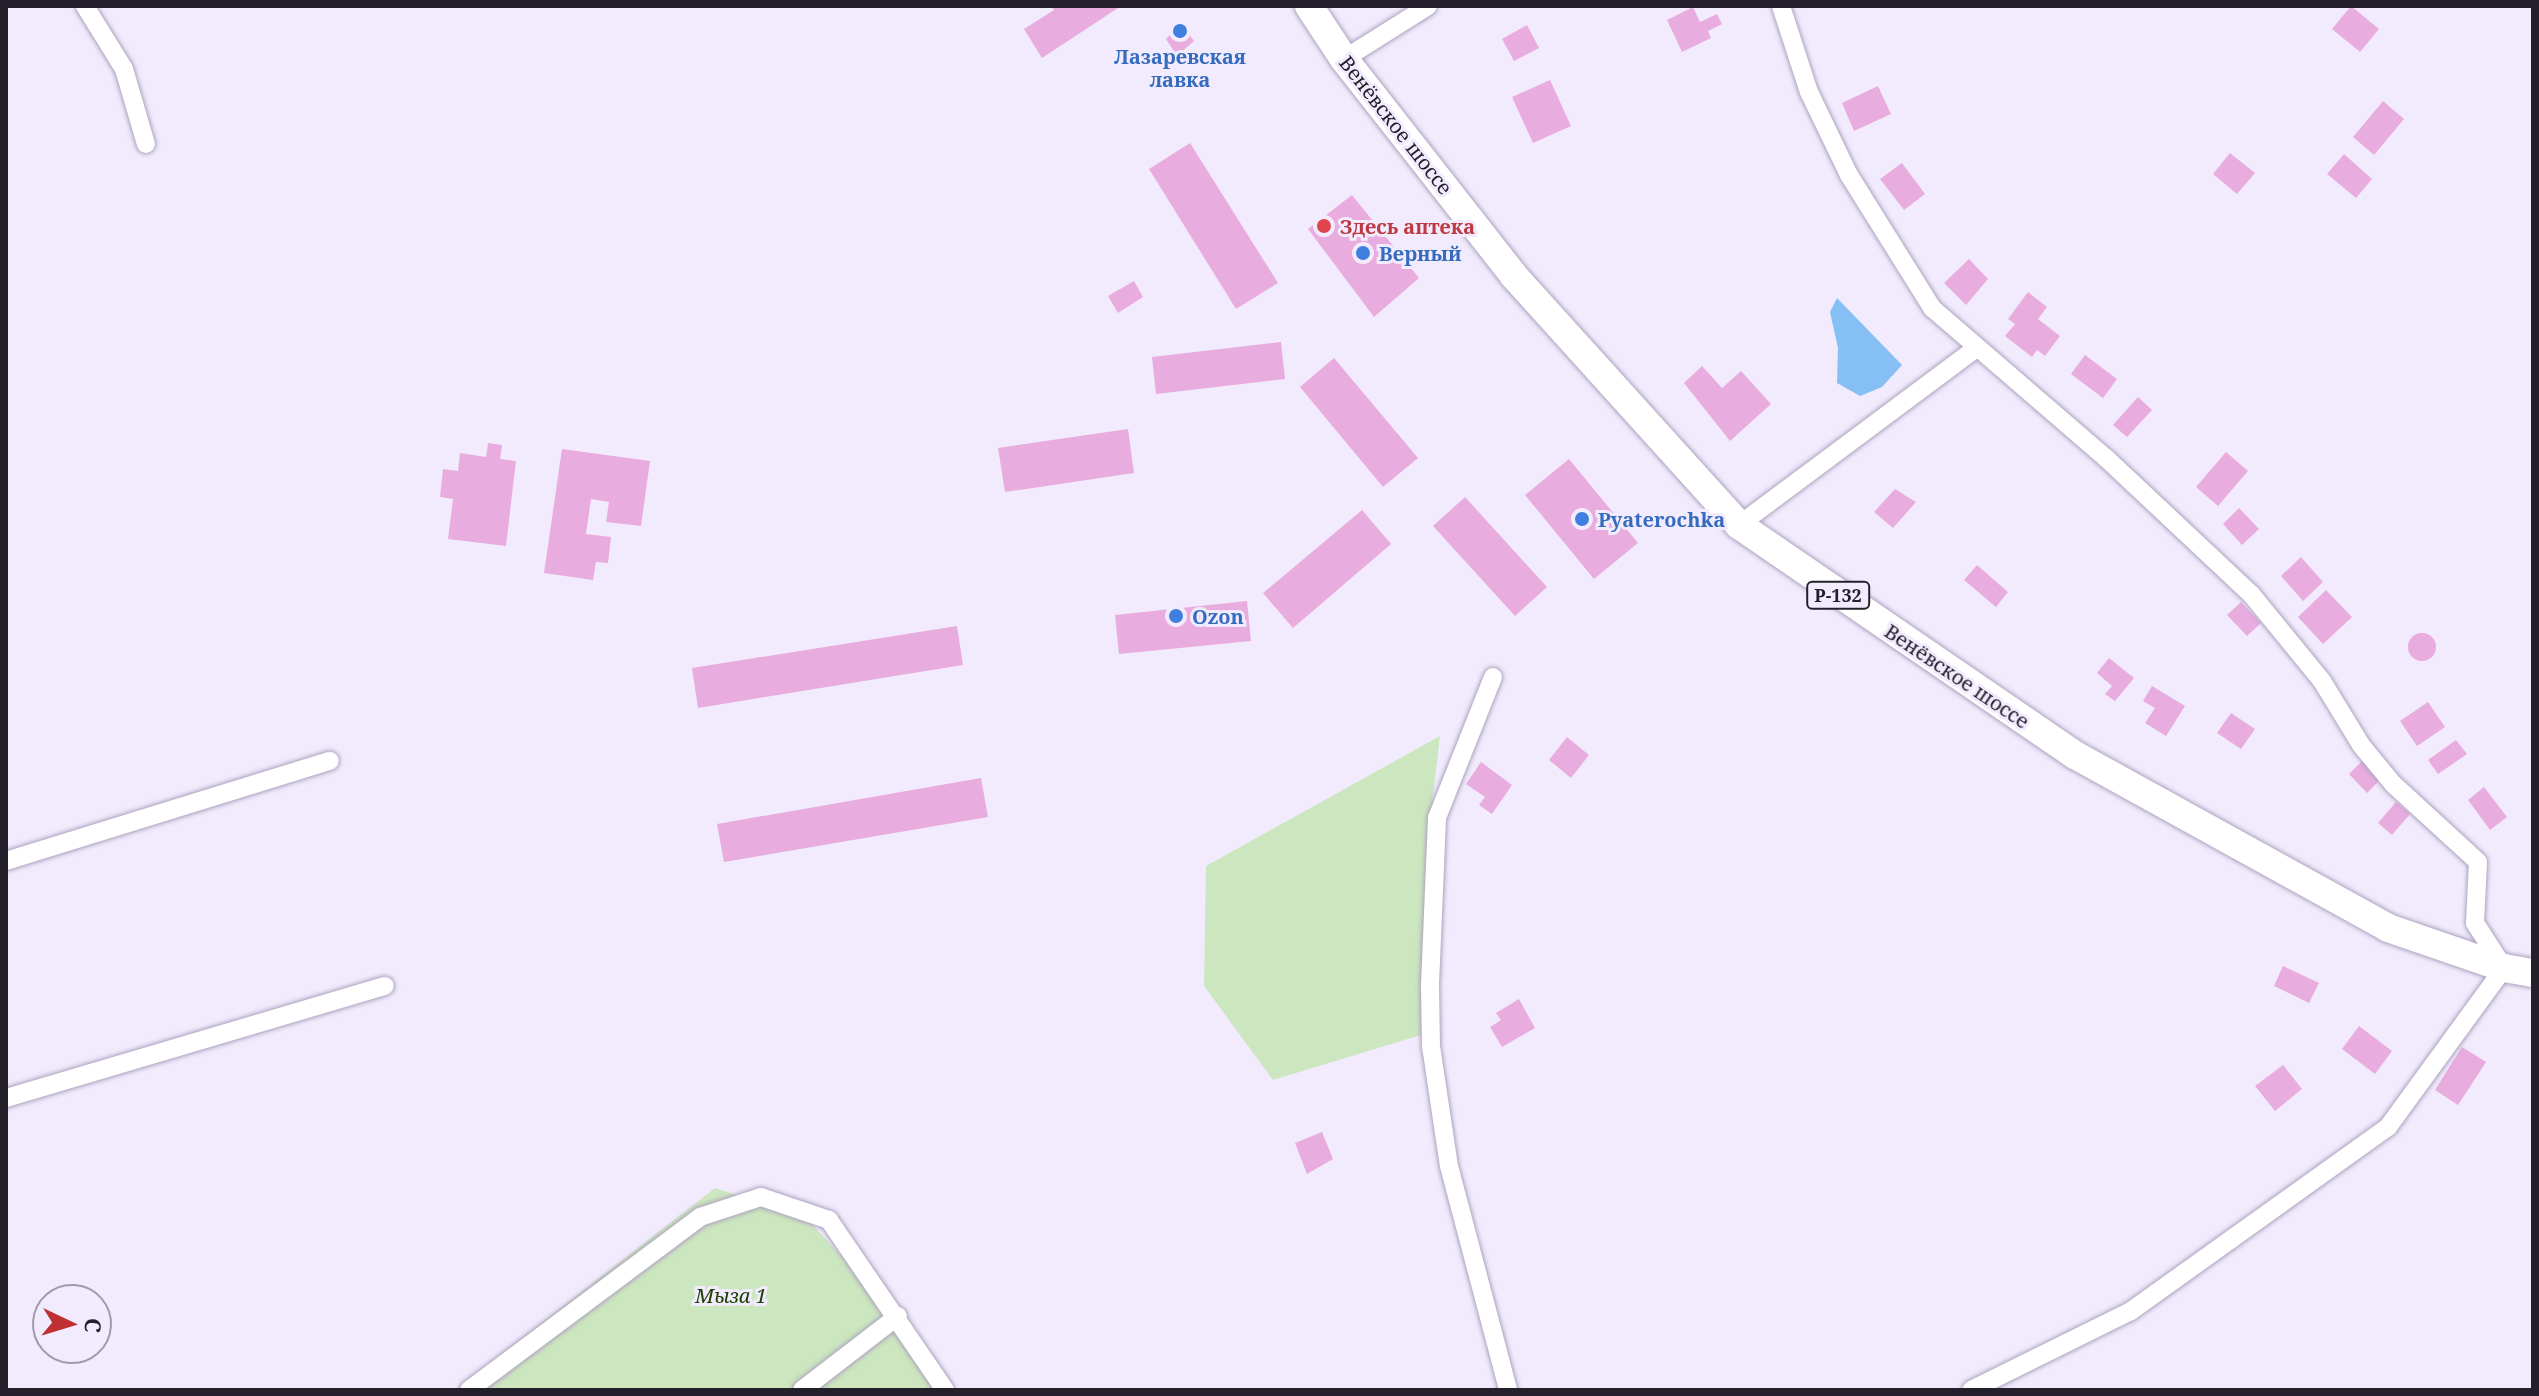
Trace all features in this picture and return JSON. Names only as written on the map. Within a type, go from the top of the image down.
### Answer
[{"type":"main road","name":"Венёвское шоссе","points":[[1309,6],[1344,59],[1514,276],[1739,525],[2075,755],[2388,928],[2504,968],[2533,973]]},
{"type":"street","points":[[85,6],[124,69],[146,144]]},
{"type":"street","points":[[1344,59],[1428,6]]},
{"type":"street","points":[[1781,6],[1809,92],[1849,175],[1932,308],[1975,349],[2106,458],[2251,594],[2322,681],[2393,784],[2478,862],[2475,923],[2504,968],[2388,1127],[2131,1311],[1971,1390]]},
{"type":"street","points":[[1739,525],[1975,349]]},
{"type":"street","points":[[1493,677],[1437,818],[1430,985],[1431,1046],[1449,1166],[1508,1390]]},
{"type":"street","points":[[6,861],[330,761]]},
{"type":"street","points":[[6,1098],[385,986]]},
{"type":"street","points":[[469,1390],[700,1217],[761,1197],[829,1220],[898,1316],[945,1390]]},
{"type":"street","points":[[802,1390],[898,1316]]},
{"type":"green space","points":[[1440,736],[1431,812],[1424,1034],[1273,1080],[1204,986],[1206,866]]},
{"type":"green space","name":"Мыза 1","points":[[715,1188],[806,1218],[886,1304],[936,1390],[455,1390]]},
{"type":"water","points":[[1837,298],[1902,365],[1882,387],[1860,396],[1837,383],[1838,348],[1830,312]]},
{"type":"building","points":[[1051,6],[1118,8],[1042,58],[1024,29],[1054,10]]},
{"type":"building","points":[[2351,6],[2379,29],[2360,52],[2332,29]]},
{"type":"building","points":[[1693,7],[1700,22],[1717,14],[1722,24],[1708,31],[1711,38],[1682,52],[1667,20]]},
{"type":"building","name":"Лазаревская лавка","points":[[1181,23],[1194,41],[1177,56],[1166,39]]},
{"type":"building","points":[[1527,25],[1539,48],[1514,61],[1502,39]]},
{"type":"building","points":[[1550,80],[1571,126],[1533,143],[1512,97]]},
{"type":"building","points":[[1878,86],[1891,114],[1854,131],[1842,103]]},
{"type":"building","points":[[2383,101],[2404,119],[2374,155],[2353,137]]},
{"type":"building","points":[[1190,143],[1278,283],[1236,309],[1149,169]]},
{"type":"building","points":[[2230,153],[2255,173],[2237,194],[2213,174]]},
{"type":"building","points":[[2344,154],[2372,179],[2356,198],[2327,174]]},
{"type":"building","points":[[1902,163],[1925,194],[1904,210],[1880,179]]},
{"type":"building","name":"Верный","points":[[1352,195],[1419,278],[1374,317],[1308,229]]},
{"type":"building","points":[[1969,259],[1988,279],[1966,305],[1944,283]]},
{"type":"building","points":[[1134,281],[1143,297],[1118,313],[1108,296]]},
{"type":"building","points":[[2028,292],[2047,307],[2038,319],[2060,336],[2045,356],[2037,350],[2032,357],[2005,336],[2015,324],[2008,319]]},
{"type":"building","points":[[1281,342],[1285,379],[1156,394],[1152,357]]},
{"type":"building","points":[[2085,355],[2117,379],[2103,398],[2071,374]]},
{"type":"building","points":[[1334,358],[1418,458],[1383,487],[1300,387]]},
{"type":"building","points":[[1702,366],[1722,388],[1741,371],[1771,404],[1730,441],[1684,383]]},
{"type":"building","points":[[2138,397],[2152,410],[2127,437],[2113,425]]},
{"type":"building","points":[[1128,429],[1134,473],[1005,492],[998,448]]},
{"type":"building","points":[[488,443],[502,445],[500,459],[516,461],[506,546],[448,539],[453,499],[440,497],[443,469],[458,471],[460,453],[486,457]]},
{"type":"building","points":[[562,449],[650,461],[641,526],[606,522],[609,502],[591,499],[586,534],[611,537],[608,563],[596,562],[593,580],[544,573]]},
{"type":"building","points":[[2226,452],[2248,471],[2218,506],[2196,487]]},
{"type":"building","name":"Pyaterochka","points":[[1569,459],[1638,543],[1594,579],[1525,495]]},
{"type":"building","points":[[1895,489],[1916,502],[1893,528],[1874,512]]},
{"type":"building","points":[[1465,497],[1547,587],[1515,616],[1433,526]]},
{"type":"building","points":[[2239,508],[2259,529],[2242,545],[2223,524]]},
{"type":"building","points":[[1362,510],[1391,544],[1293,628],[1263,593]]},
{"type":"building","points":[[2301,557],[2323,582],[2303,601],[2281,576]]},
{"type":"building","points":[[1977,565],[2008,592],[1996,607],[1964,580]]},
{"type":"building","points":[[2326,590],[2352,617],[2323,644],[2298,617]]},
{"type":"building","points":[[1247,601],[1251,641],[1119,654],[1115,615]]},
{"type":"building","points":[[2241,602],[2261,623],[2247,636],[2227,615]]},
{"type":"building","points":[[957,626],[963,665],[698,708],[692,668]]},
{"type":"building","points":[[2422,633],[2432,637],[2436,647],[2432,657],[2422,661],[2412,657],[2408,647],[2412,637]]},
{"type":"building","points":[[2109,658],[2134,678],[2115,701],[2105,694],[2112,686],[2097,673]]},
{"type":"building","points":[[2152,686],[2185,706],[2166,736],[2145,723],[2155,708],[2143,701]]},
{"type":"building","points":[[2428,702],[2445,727],[2417,746],[2400,721]]},
{"type":"building","points":[[2231,713],[2255,729],[2241,749],[2217,733]]},
{"type":"building","points":[[1567,737],[1589,755],[1571,778],[1549,760]]},
{"type":"building","points":[[2456,740],[2467,754],[2438,774],[2428,760]]},
{"type":"building","points":[[2362,761],[2380,780],[2367,793],[2349,774]]},
{"type":"building","points":[[1481,762],[1512,785],[1492,814],[1479,805],[1485,797],[1466,784]]},
{"type":"building","points":[[981,778],[988,817],[724,862],[717,824]]},
{"type":"building","points":[[2484,787],[2507,817],[2490,830],[2468,800]]},
{"type":"building","points":[[2396,802],[2410,814],[2392,835],[2378,823]]},
{"type":"building","points":[[2283,966],[2319,983],[2309,1003],[2274,986]]},
{"type":"building","points":[[1519,999],[1535,1028],[1502,1047],[1490,1027],[1501,1020],[1496,1013]]},
{"type":"building","points":[[2359,1026],[2392,1051],[2375,1074],[2342,1049]]},
{"type":"building","points":[[2462,1047],[2486,1062],[2458,1105],[2435,1090]]},
{"type":"building","points":[[2283,1065],[2302,1089],[2275,1111],[2255,1086]]},
{"type":"building","points":[[1322,1132],[1333,1159],[1307,1174],[1295,1143]]},
{"type":"place","name":"Лазаревская лавка","points":[[1180,31]]},
{"type":"place","name":"Здесь аптека","points":[[1324,226]]},
{"type":"place","name":"Верный","points":[[1363,253]]},
{"type":"place","name":"Pyaterochka","points":[[1582,519]]},
{"type":"place","name":"Ozon","points":[[1176,616]]}]
